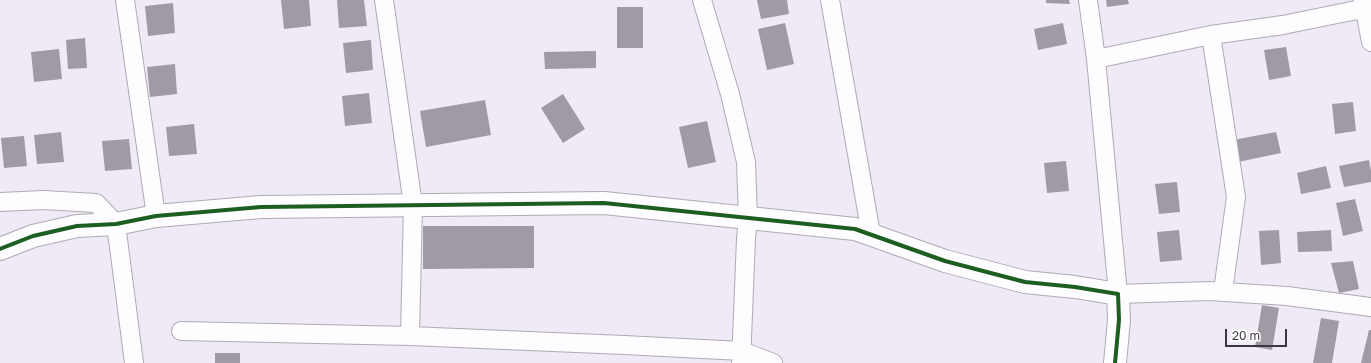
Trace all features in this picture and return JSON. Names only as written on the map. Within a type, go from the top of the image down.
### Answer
[{"type":"street","points":[[125,0],[156,216]]},
{"type":"street","points":[[384,0],[413,205],[410,336]]},
{"type":"street","points":[[702,0],[730,94],[746,162],[748,218],[741,357]]},
{"type":"street","points":[[830,0],[871,234]]},
{"type":"street","points":[[1088,0],[1096,59],[1118,294],[1115,363]]},
{"type":"street","points":[[1096,59],[1211,36],[1283,25],[1366,6],[1371,42]]},
{"type":"street","points":[[1211,36],[1236,197],[1223,291]]},
{"type":"street","points":[[0,202],[43,200],[96,202],[116,224],[134,363]]},
{"type":"street","points":[[0,249],[32,236],[77,226],[116,224],[156,216],[261,207],[604,203],[855,228],[945,261],[1025,282],[1075,287],[1118,294],[1223,291],[1287,296],[1371,307]]},
{"type":"street","points":[[181,331],[410,336],[624,345],[741,357],[773,363]]},
{"type":"building","points":[[281,0],[309,0],[311,26],[284,29]]},
{"type":"building","points":[[337,0],[364,0],[367,26],[339,28]]},
{"type":"building","points":[[757,0],[787,0],[789,14],[761,19]]},
{"type":"building","points":[[1046,0],[1069,0],[1070,4],[1046,3]]},
{"type":"building","points":[[1106,0],[1128,0],[1129,4],[1107,7]]},
{"type":"building","points":[[173,3],[175,33],[148,36],[145,6]]},
{"type":"building","points":[[617,7],[643,7],[643,48],[617,48]]},
{"type":"building","points":[[785,23],[794,64],[767,70],[758,29]]},
{"type":"building","points":[[1063,23],[1067,44],[1038,50],[1034,29]]},
{"type":"building","points":[[85,38],[87,68],[68,69],[66,40]]},
{"type":"building","points":[[371,40],[373,70],[346,73],[343,43]]},
{"type":"building","points":[[1286,47],[1291,76],[1269,80],[1264,50]]},
{"type":"building","points":[[59,49],[62,79],[34,82],[31,52]]},
{"type":"building","points":[[596,51],[596,68],[545,69],[544,52]]},
{"type":"building","points":[[175,64],[177,94],[150,97],[147,67]]},
{"type":"building","points":[[369,93],[372,123],[345,126],[342,96]]},
{"type":"building","points":[[563,94],[585,129],[563,143],[541,108]]},
{"type":"building","points":[[485,100],[491,135],[426,147],[420,111]]},
{"type":"building","points":[[1353,102],[1356,131],[1335,134],[1332,104]]},
{"type":"building","points":[[707,121],[716,162],[688,168],[679,127]]},
{"type":"building","points":[[194,124],[197,154],[169,156],[166,127]]},
{"type":"building","points":[[61,132],[64,162],[37,164],[34,135]]},
{"type":"building","points":[[1276,132],[1281,153],[1238,162],[1233,140]]},
{"type":"building","points":[[24,136],[27,166],[4,168],[1,138]]},
{"type":"building","points":[[129,139],[132,169],[105,171],[102,141]]},
{"type":"building","points":[[1369,160],[1371,182],[1344,187],[1339,166]]},
{"type":"building","points":[[1066,161],[1069,191],[1047,193],[1044,163]]},
{"type":"building","points":[[1326,166],[1331,188],[1301,194],[1297,173]]},
{"type":"building","points":[[1177,182],[1180,212],[1159,214],[1155,184]]},
{"type":"building","points":[[1355,199],[1363,231],[1343,236],[1336,203]]},
{"type":"building","points":[[423,226],[534,226],[534,268],[423,269]]},
{"type":"building","points":[[1179,230],[1182,260],[1160,262],[1157,232]]},
{"type":"building","points":[[1279,230],[1281,263],[1261,265],[1259,231]]},
{"type":"building","points":[[1331,230],[1332,251],[1298,252],[1297,232]]},
{"type":"building","points":[[1353,261],[1359,289],[1339,293],[1331,263]]},
{"type":"building","points":[[1262,305],[1279,308],[1272,350],[1255,347]]},
{"type":"building","points":[[1321,318],[1339,321],[1332,363],[1313,363]]},
{"type":"building","points":[[1369,330],[1371,330],[1371,363],[1361,363]]},
{"type":"building","points":[[215,353],[240,353],[240,363],[215,363]]},
{"type":"cycle path","points":[[0,249],[33,236],[77,226],[116,224],[156,216],[261,207],[604,203],[855,229],[945,261],[1025,282],[1075,287],[1118,294],[1119,320],[1115,363]]}]
